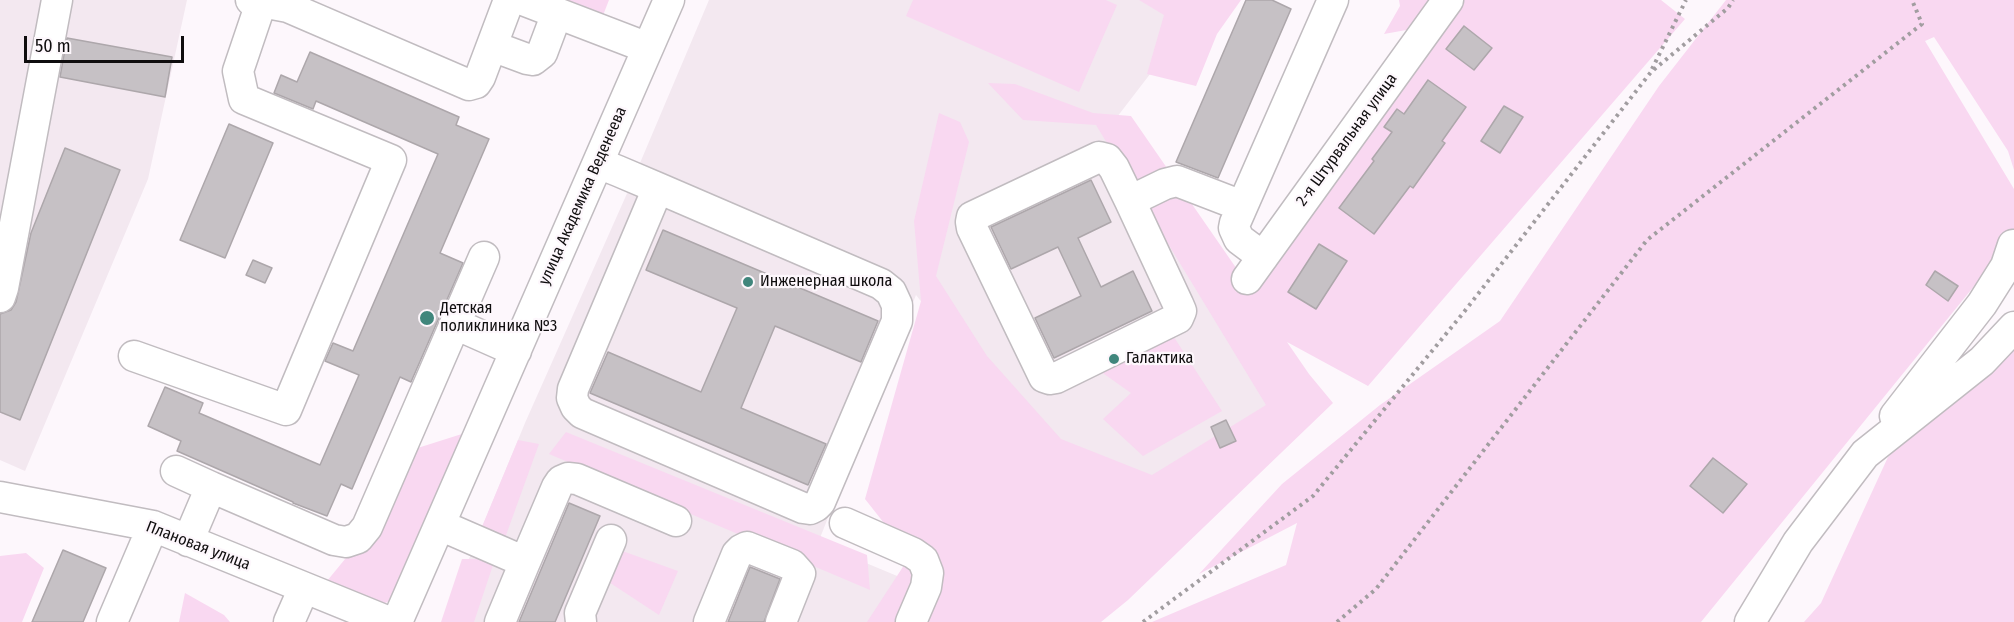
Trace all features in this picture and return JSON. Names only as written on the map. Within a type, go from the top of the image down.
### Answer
[{"type":"street","points":[[0,297],[57,0]]},
{"type":"street","points":[[134,356],[286,410],[392,160],[244,99],[238,71],[258,1],[288,7],[470,85],[476,83],[480,77],[509,0]]},
{"type":"street","points":[[523,0],[648,48]]},
{"type":"street","name":"улица Академика Веденеева","points":[[397,622],[669,0]]},
{"type":"street","points":[[1130,201],[1165,184],[1177,181],[1242,206],[1332,0]]},
{"type":"street","name":"2-я Штурвальная улица","points":[[1242,206],[1235,223],[1236,234],[1255,268],[1448,0]]},
{"type":"street","points":[[492,46],[533,60],[542,53],[557,13]]},
{"type":"street","points":[[1099,157],[1107,159],[1114,168],[1130,201],[1181,310],[1178,318],[1056,378],[1044,377],[972,228],[970,222],[972,217],[1099,157]]},
{"type":"street","points":[[598,163],[881,284],[891,292],[897,305],[897,321],[816,507],[803,508],[582,413],[576,407],[572,398],[573,389],[658,189]]},
{"type":"street","points":[[1750,622],[1797,542],[1982,304],[2006,266],[2013,244]]},
{"type":"street","points":[[176,471],[334,540],[346,542],[358,538],[367,527],[484,256]]},
{"type":"street","points":[[455,324],[516,351]]},
{"type":"street","points":[[1865,454],[1982,361],[2014,327]]},
{"type":"street","points":[[500,622],[561,481],[568,478],[577,479],[676,521]]},
{"type":"street","points":[[188,540],[212,487]]},
{"type":"street","name":"Плановая улица","points":[[0,497],[153,526],[388,622]]},
{"type":"street","points":[[845,523],[913,553],[923,561],[928,573],[926,587],[911,622]]},
{"type":"street","points":[[440,525],[525,562]]},
{"type":"street","points":[[112,622],[153,526]]},
{"type":"street","points":[[581,622],[580,613],[611,540]]},
{"type":"street","points":[[709,622],[738,554],[747,547],[792,565],[800,574],[781,622]]},
{"type":"street","points":[[289,622],[304,588]]},
{"type":"path","points":[[1143,622],[1312,496],[1464,312],[1651,72],[1686,0]]},
{"type":"path","points":[[1651,72],[1728,8],[1733,0]]},
{"type":"path","points":[[1337,622],[1376,589],[1647,240],[1922,24],[1912,0]]},
{"type":"shaded area","points":[[0,0],[187,0],[148,179],[25,471],[0,460]]},
{"type":"shaded area","points":[[540,0],[609,0],[600,23]]},
{"type":"shaded area","points":[[709,0],[1181,0],[1157,65],[1104,134],[1293,407],[1134,576],[916,295],[818,543],[902,578],[884,622],[443,622],[525,423],[629,189]]},
{"type":"shaded area","points":[[913,0],[1106,0],[1117,5],[1079,92],[906,16]]},
{"type":"shaded area","points":[[1139,0],[1241,0],[1217,34],[1196,86],[1147,74],[1164,15]]},
{"type":"shaded area","points":[[1399,0],[1446,0],[1423,27],[1384,34],[1400,6]]},
{"type":"shaded area","points":[[1464,0],[1661,0],[1685,19],[1368,386],[1287,342],[1333,403],[1128,600],[1101,622],[867,622],[910,556],[865,499],[921,301],[914,221],[939,113],[960,122],[969,142],[936,276],[987,356],[1061,439],[1152,475],[1266,405],[1096,125],[1023,120],[988,83],[1015,84],[1093,113],[1131,116],[1250,288]]},
{"type":"shaded area","points":[[1726,0],[2014,0],[2014,170],[2008,151],[1934,37],[1925,41],[2014,189],[2014,237],[1701,622],[1152,622],[1286,565],[1297,523],[1199,574],[1282,484],[1380,405],[1500,321],[1659,86]]},
{"type":"shaded area","points":[[1168,328],[1222,411],[1143,456],[1103,419],[1131,393],[1090,364]]},
{"type":"shaded area","points":[[2014,341],[2014,622],[1804,622],[1821,603],[1888,457]]},
{"type":"shaded area","points":[[566,432],[867,555],[870,590],[549,454]]},
{"type":"shaded area","points":[[465,433],[410,593],[380,605],[327,581],[364,536],[405,452]]},
{"type":"shaded area","points":[[518,440],[539,444],[505,538],[481,529]]},
{"type":"shaded area","points":[[603,544],[678,571],[659,615],[592,571]]},
{"type":"shaded area","points":[[26,553],[44,568],[22,622],[0,622],[0,556]]},
{"type":"shaded area","points":[[462,559],[495,559],[474,622],[441,622]]},
{"type":"shaded area","points":[[185,593],[224,615],[230,622],[179,622]]},
{"type":"building","points":[[1246,0],[1272,0],[1291,9],[1218,178],[1176,162]]},
{"type":"building","points":[[1464,26],[1492,48],[1474,70],[1446,49]]},
{"type":"building","points":[[67,38],[172,57],[165,97],[60,77]]},
{"type":"building","points":[[310,52],[459,117],[456,125],[489,139],[440,253],[463,263],[411,382],[400,377],[352,489],[341,484],[327,516],[177,451],[181,441],[148,426],[165,387],[203,403],[199,413],[320,465],[359,375],[325,361],[333,343],[353,351],[438,154],[316,101],[313,109],[274,93],[281,75],[297,82]]},
{"type":"building","points":[[1428,80],[1466,107],[1442,141],[1445,143],[1413,188],[1410,186],[1374,234],[1339,208],[1374,161],[1372,159],[1392,132],[1384,127],[1397,109],[1404,114]]},
{"type":"building","points":[[1504,106],[1523,117],[1500,153],[1481,141]]},
{"type":"building","points":[[229,124],[273,143],[225,258],[180,240]]},
{"type":"building","points":[[65,148],[120,170],[20,420],[0,412],[0,314],[11,310],[16,302],[31,233]]},
{"type":"building","points":[[1091,180],[1111,222],[1078,238],[1101,287],[1133,271],[1152,311],[1054,358],[1035,318],[1081,296],[1058,247],[1011,269],[991,227]]},
{"type":"building","points":[[663,230],[878,321],[861,362],[775,326],[741,408],[826,444],[808,485],[590,393],[608,352],[701,392],[737,308],[646,270]]},
{"type":"building","points":[[1319,244],[1347,261],[1316,309],[1288,292]]},
{"type":"building","points":[[253,260],[272,268],[265,283],[246,275]]},
{"type":"building","points":[[1935,271],[1958,286],[1948,301],[1926,285]]},
{"type":"building","points":[[1226,420],[1236,441],[1220,448],[1211,427]]},
{"type":"building","points":[[1713,458],[1747,484],[1723,513],[1690,486]]},
{"type":"building","points":[[569,503],[600,516],[555,622],[519,622]]},
{"type":"building","points":[[63,550],[106,568],[83,622],[32,622]]},
{"type":"building","points":[[750,567],[780,579],[764,622],[728,622]]},
{"type":"place","name":"Инженерная школа","points":[[748,282]]},
{"type":"place","name":"Детская поликлиника №3","points":[[427,318]]},
{"type":"place","name":"Галактика","points":[[1114,359]]}]
